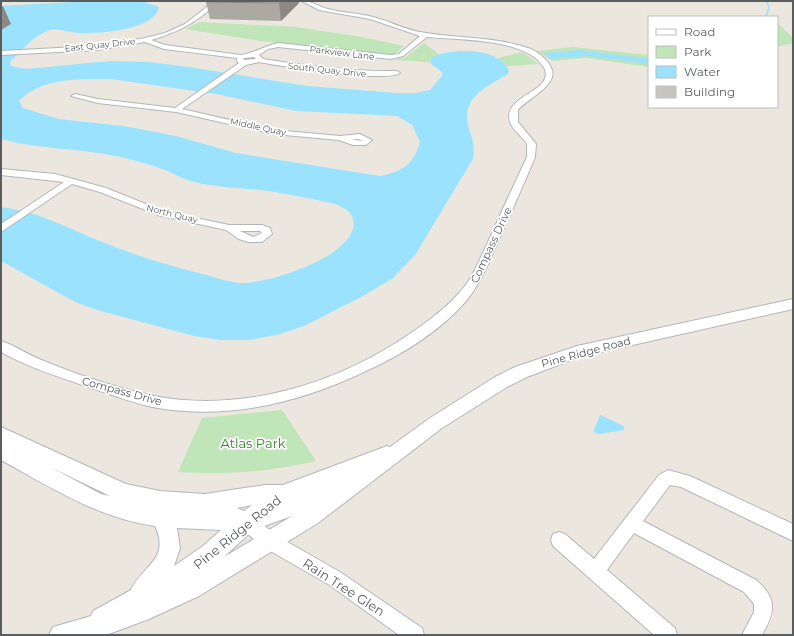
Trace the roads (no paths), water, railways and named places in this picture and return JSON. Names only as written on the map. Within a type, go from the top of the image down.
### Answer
[{"type":"street","name":"Compass Drive","points":[[1,346],[19,356],[60,373],[157,402],[193,406],[238,404],[289,395],[336,381],[374,362],[432,326],[457,306],[469,291],[477,277],[534,149],[531,142],[514,123],[513,115],[516,108],[543,86],[548,79],[549,71],[546,64],[540,58],[513,45],[486,40],[425,35],[403,30],[370,18],[324,10],[305,1]]},
{"type":"street","name":"East Quay Drive","points":[[1,53],[106,46],[144,40],[186,25],[213,3]]},
{"type":"street","name":"Parkview Lane","points":[[256,58],[266,48],[278,45],[391,57],[401,54],[425,35]]},
{"type":"street","points":[[144,40],[164,47],[243,60],[256,58]]},
{"type":"street","name":"South Quay Drive","points":[[256,58],[328,71],[359,74],[397,73]]},
{"type":"street","points":[[176,110],[234,70],[243,60]]},
{"type":"street","name":"Middle Quay","points":[[75,96],[98,101],[176,110],[274,132],[340,138]]},
{"type":"street","name":"North Quay","points":[[1,172],[55,177],[104,190],[145,208],[161,213],[229,228]]},
{"type":"street","points":[[1,229],[71,181]]},
{"type":"street","name":"Pine Ridge Road","points":[[71,632],[115,621],[165,601],[224,569],[271,542],[330,502],[376,469],[399,449],[502,382],[539,364],[577,352],[793,304]]},
{"type":"street","points":[[1,435],[124,493],[160,500],[205,503],[265,494],[283,494]]},
{"type":"street","name":"Pine Ridge Road","points":[[71,632],[190,570],[212,554],[246,522],[283,494],[399,449]]},
{"type":"street","points":[[1,451],[97,502],[138,514],[161,517],[246,522],[342,492]]},
{"type":"street","points":[[595,571],[630,523],[668,477],[675,478],[793,533]]},
{"type":"street","points":[[205,503],[246,522]]},
{"type":"street","points":[[130,602],[154,580],[168,558],[170,540],[166,526],[161,517]]},
{"type":"street","name":"Rain Tree Glen","points":[[246,522],[271,542],[334,578],[415,635]]},
{"type":"street","points":[[630,523],[757,591],[765,603],[765,610],[751,635]]},
{"type":"street","points":[[559,540],[668,635]]},
{"type":"water","points":[[91,1],[141,1],[159,7],[155,15],[148,21],[125,29],[100,33],[77,33],[50,30],[38,36],[28,44],[10,62],[11,66],[26,69],[109,61],[149,62],[307,86],[397,93],[415,93],[430,90],[442,76],[442,72],[430,63],[432,57],[441,54],[462,51],[485,53],[503,62],[509,70],[508,74],[483,89],[471,101],[467,118],[472,137],[474,151],[473,159],[415,255],[393,278],[365,295],[304,326],[280,334],[250,340],[221,340],[194,336],[97,310],[75,302],[1,261],[1,207],[15,209],[42,217],[117,248],[178,268],[226,281],[240,283],[270,279],[290,273],[310,265],[328,255],[343,244],[352,232],[353,219],[351,215],[346,209],[338,205],[298,196],[190,181],[165,170],[138,161],[96,153],[28,145],[1,139],[1,6]],"holes":[[[87,79],[111,79],[216,94],[296,111],[397,116],[412,125],[420,142],[414,156],[406,166],[395,172],[380,176],[236,153],[176,136],[124,126],[59,119],[23,108],[19,101],[28,93],[50,83]]]},
{"type":"water","points":[[581,50],[648,59],[648,64],[588,56],[550,59],[543,53]]},
{"type":"water","points":[[600,415],[624,426],[624,430],[598,434],[593,432]]},
{"type":"waterway","points":[[766,1],[769,7],[766,16]]},
{"type":"park label","name":"Atlas Park","points":[[253,443]]}]
